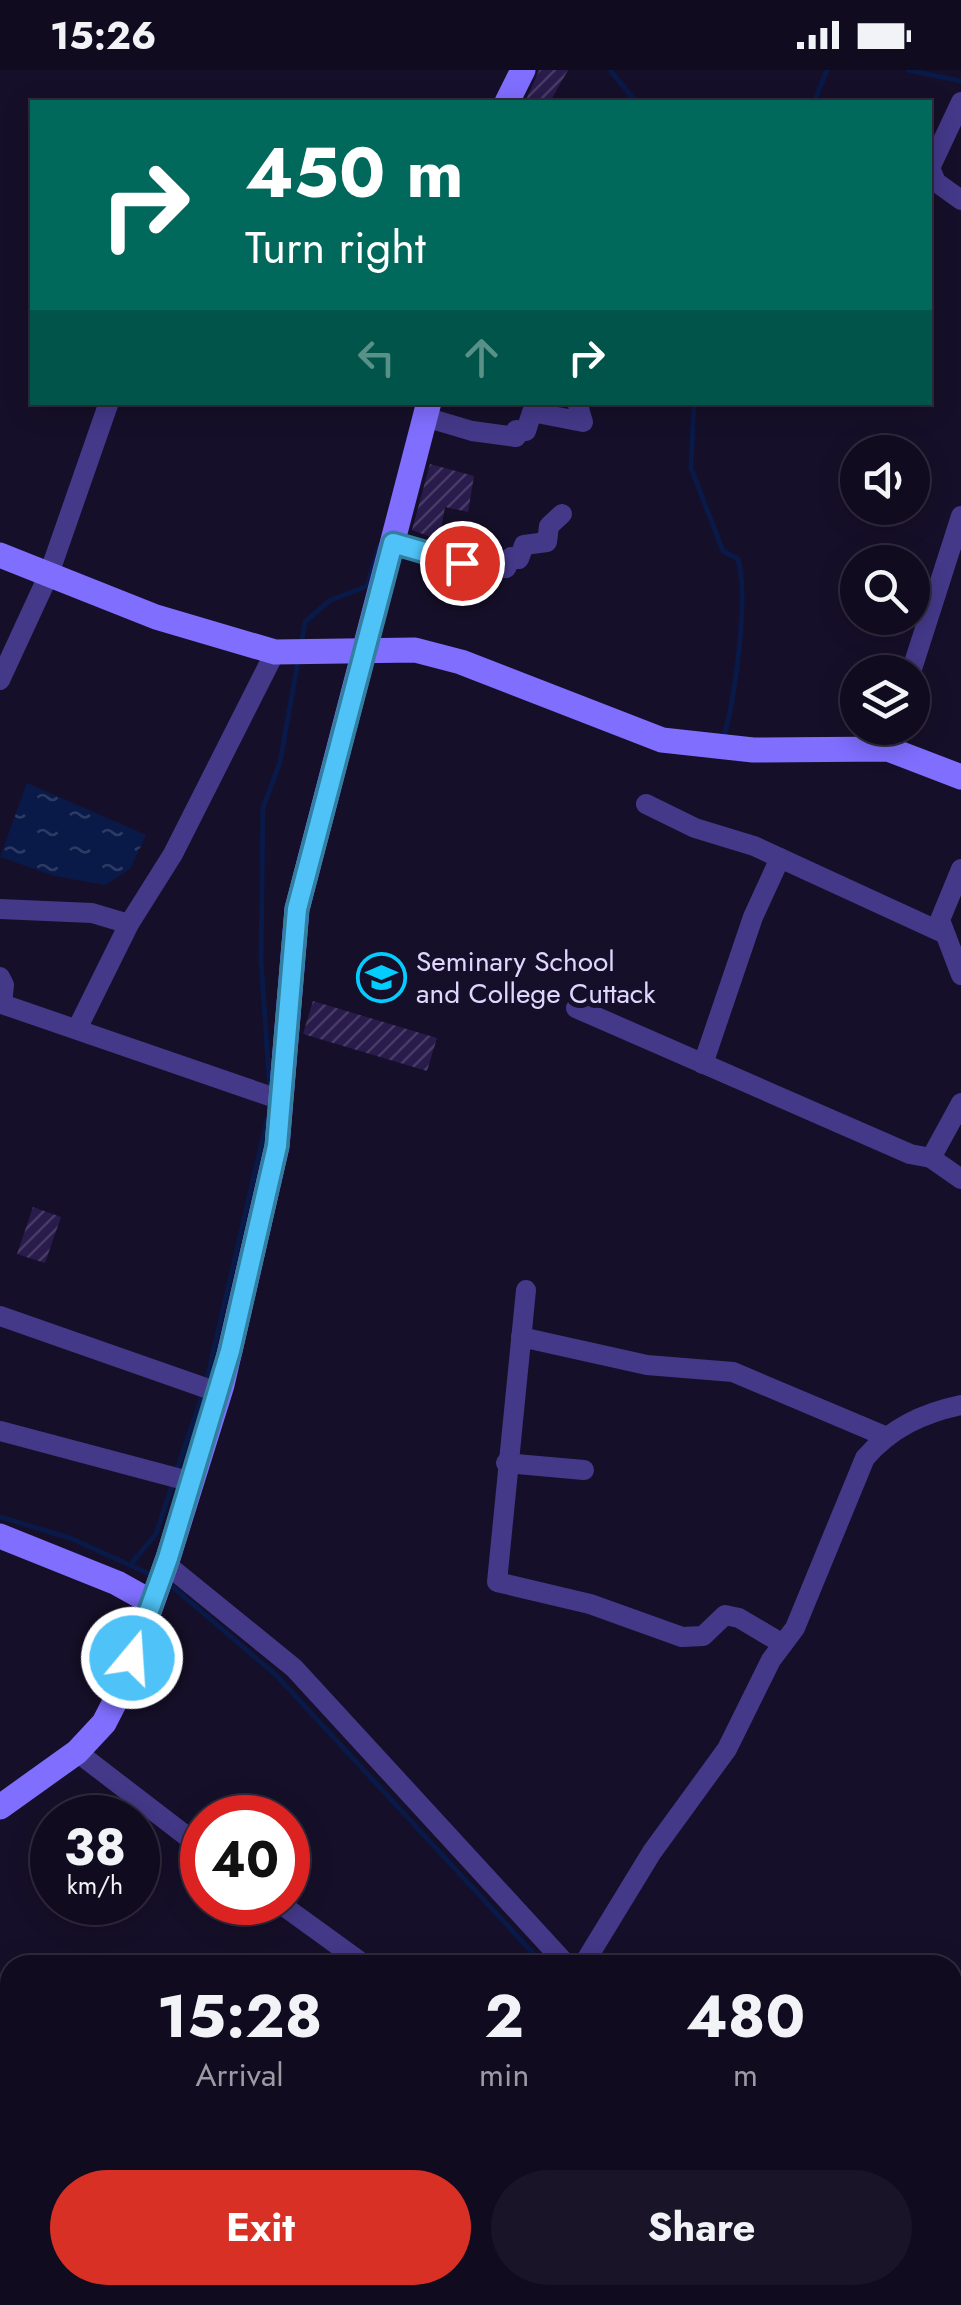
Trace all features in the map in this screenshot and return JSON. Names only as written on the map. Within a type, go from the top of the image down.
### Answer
[{"type":"street","points":[[509,100],[522,70]]},
{"type":"street","points":[[932,164],[961,102]]},
{"type":"street","points":[[932,173],[936,182],[961,200]]},
{"type":"street","points":[[0,680],[48,574],[108,405]]},
{"type":"street","points":[[0,1807],[77,1752],[104,1723],[123,1686],[165,1568],[220,1393],[277,1146],[297,909],[427,410],[472,432],[516,438],[516,430],[526,431],[532,412],[583,422],[578,405]]},
{"type":"street","points":[[393,543],[426,556],[506,568],[511,557],[520,559],[524,545],[547,542],[550,526],[562,514]]},
{"type":"street","points":[[916,655],[961,516]]},
{"type":"street","points":[[0,555],[156,617],[289,653],[415,650],[461,662],[662,740],[753,750],[840,742]]},
{"type":"street","points":[[76,1029],[130,924],[289,653]]},
{"type":"street","points":[[904,745],[961,777]]},
{"type":"street","points":[[646,804],[695,828],[780,858],[941,932]]},
{"type":"street","points":[[703,1064],[753,917],[780,858]]},
{"type":"street","points":[[961,869],[940,920],[941,932],[961,975]]},
{"type":"street","points":[[0,910],[92,912],[130,924]]},
{"type":"street","points":[[0,977],[4,985],[2,1004],[281,1100]]},
{"type":"street","points":[[576,1008],[910,1154],[931,1158],[961,1179]]},
{"type":"street","points":[[931,1158],[961,1103]]},
{"type":"street","points":[[526,1290],[497,1582],[590,1604],[682,1637],[703,1636],[725,1615],[739,1618],[783,1644]]},
{"type":"street","points":[[0,1316],[220,1393]]},
{"type":"street","points":[[520,1337],[647,1365],[733,1372],[887,1436]]},
{"type":"street","points":[[590,1955],[635,1877],[727,1749],[812,1594],[866,1458],[887,1436],[916,1418],[961,1405]]},
{"type":"street","points":[[0,1430],[192,1482]]},
{"type":"street","points":[[506,1464],[584,1470]]},
{"type":"street","points":[[0,1536],[151,1601]]},
{"type":"street","points":[[165,1568],[294,1668],[558,1955]]},
{"type":"street","points":[[77,1752],[180,1831]]},
{"type":"street","points":[[310,1925],[351,1955]]},
{"type":"water","points":[[27,783],[146,835],[130,869],[105,885],[55,876],[0,857]]},
{"type":"building","points":[[539,70],[568,70],[551,100],[526,100]]},
{"type":"building","points":[[430,464],[474,476],[468,512],[445,507],[439,540],[412,530]]},
{"type":"building","points":[[313,1001],[437,1038],[427,1071],[303,1034]]},
{"type":"building","points":[[33,1207],[61,1217],[45,1263],[17,1254]]},
{"type":"waterway","points":[[610,70],[634,100]]},
{"type":"waterway","points":[[815,100],[827,70]]},
{"type":"waterway","points":[[908,70],[961,81]]},
{"type":"waterway","points":[[694,405],[691,468],[723,551],[738,559],[741,576],[739,647],[724,737]]},
{"type":"waterway","points":[[301,646],[305,622],[329,601],[367,586],[379,546]]},
{"type":"waterway","points":[[270,1090],[261,960],[263,808],[280,762],[298,661]]},
{"type":"waterway","points":[[206,1383],[268,1116]]},
{"type":"waterway","points":[[176,1473],[203,1393]]},
{"type":"waterway","points":[[131,1564],[156,1534],[173,1483]]},
{"type":"waterway","points":[[0,1517],[70,1538],[154,1576]]},
{"type":"waterway","points":[[168,1583],[276,1675],[535,1955]]},
{"type":"place","name":"Seminary School and College Cuttack","points":[[381,977]]},
{"type":"route","points":[[132,1658],[168,1558],[230,1351],[277,1146],[297,909],[393,543],[426,556],[462,563]]}]
